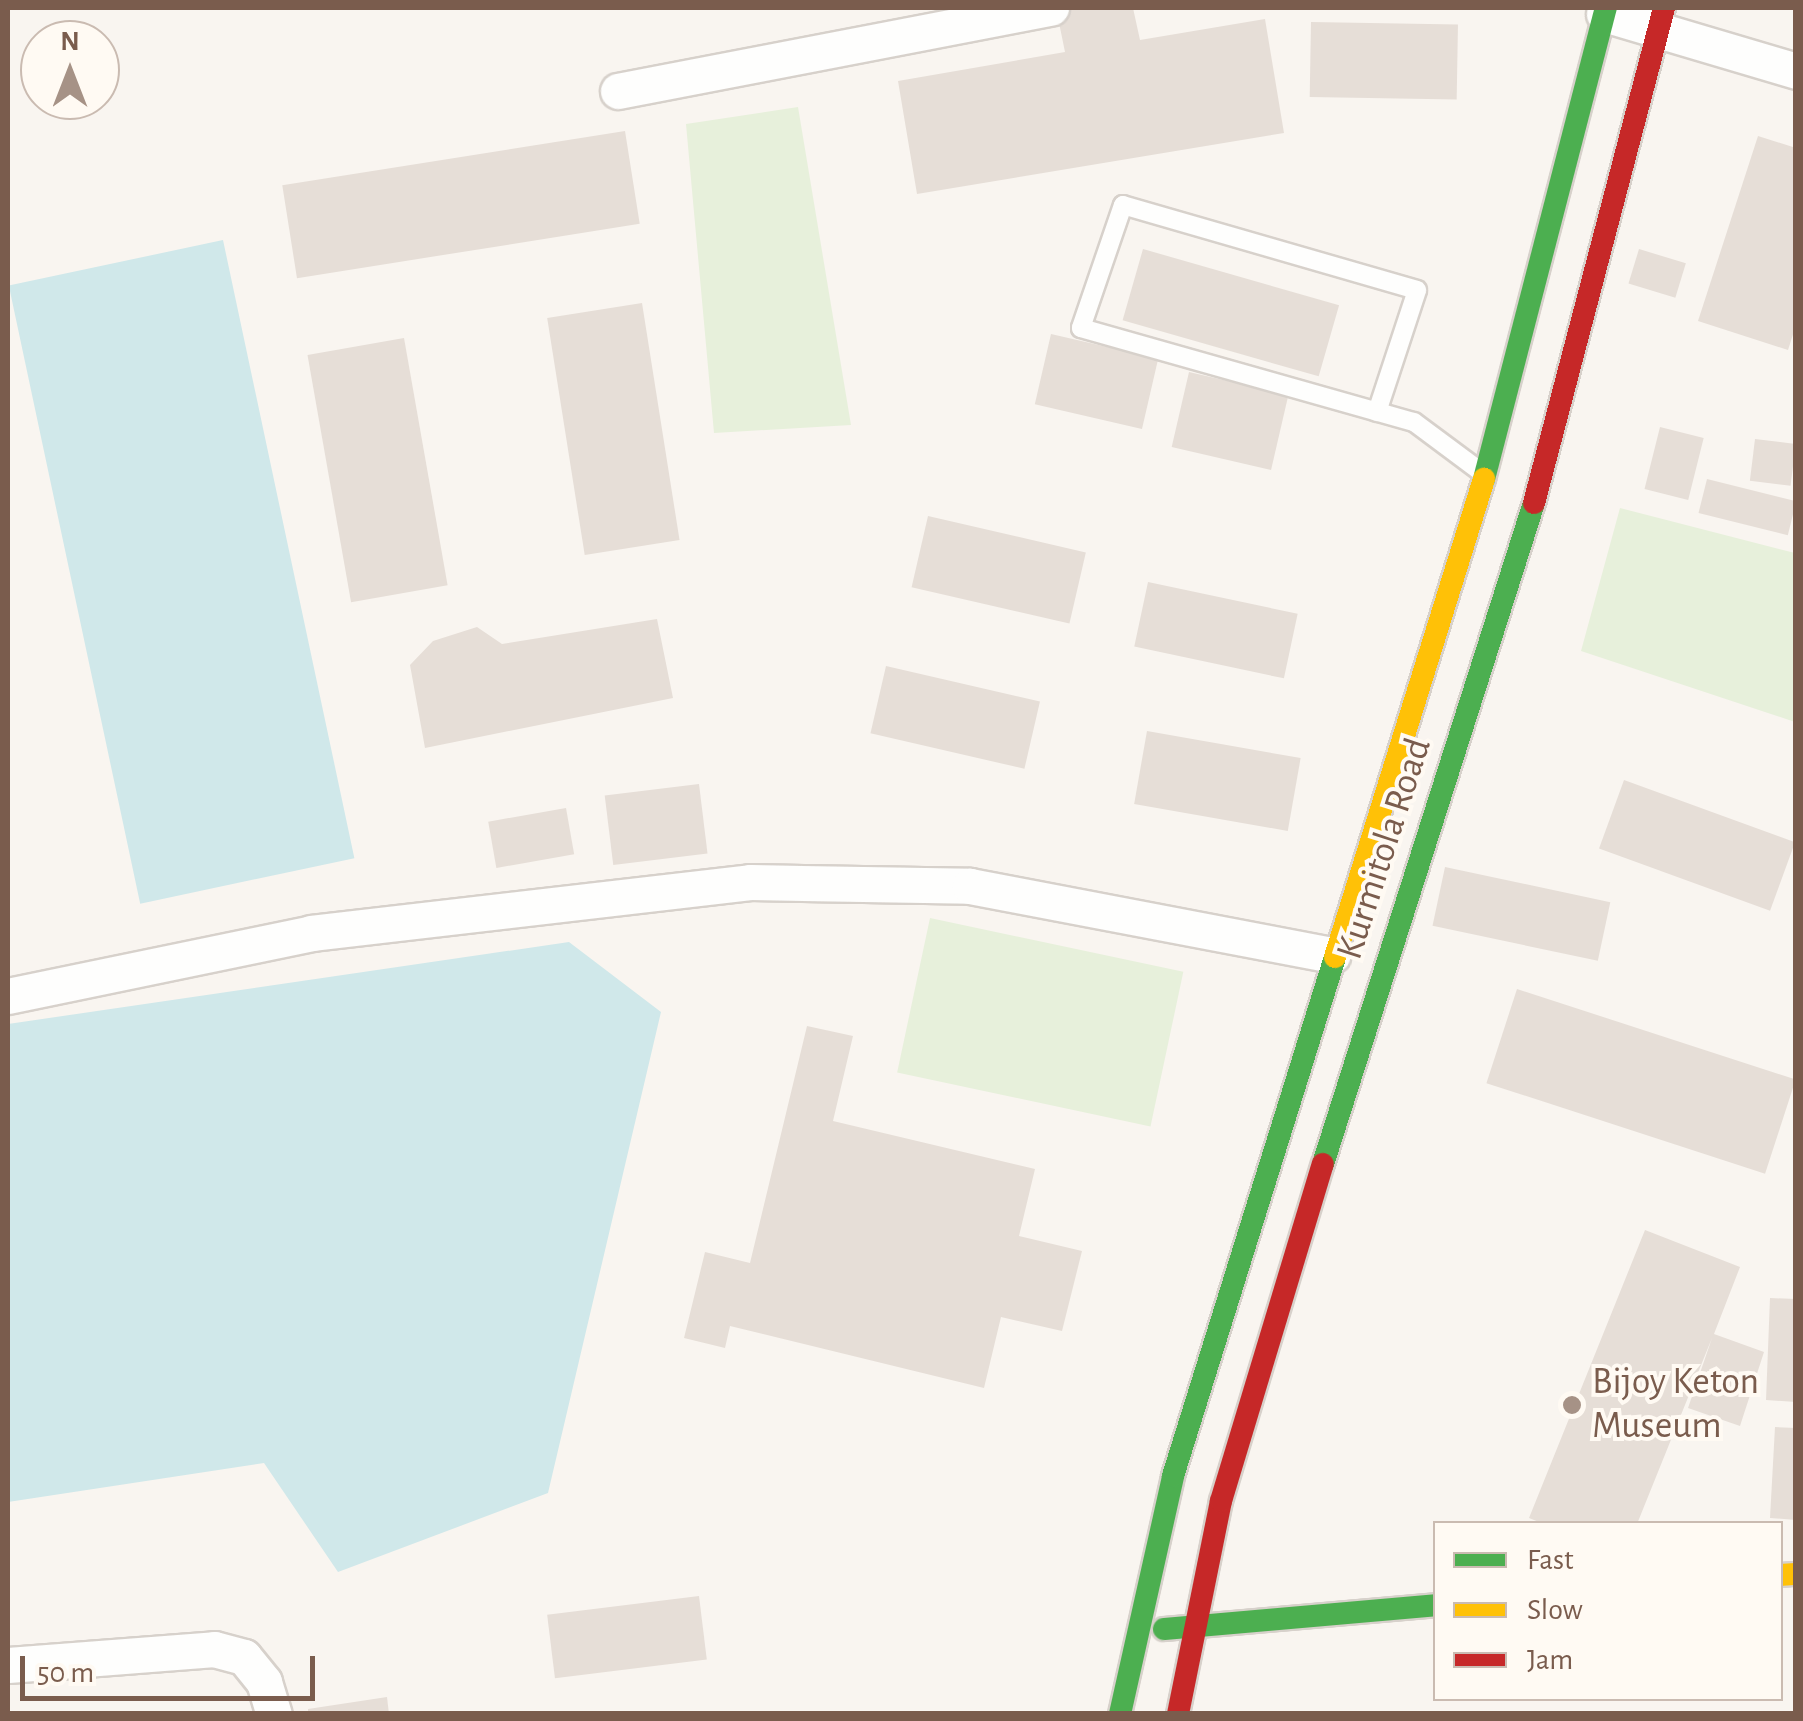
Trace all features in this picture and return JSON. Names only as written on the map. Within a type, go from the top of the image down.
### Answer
[{"type":"main road","name":"Kurmitola Road","points":[[1120,1714],[1134,1632],[1173,1476],[1332,955],[1485,475],[1605,11]]},
{"type":"main road","name":"Kurmitola Road","points":[[1178,1714],[1220,1501],[1350,1074],[1538,492],[1660,19]]},
{"type":"main road","points":[[1134,1632],[1433,1606]]},
{"type":"street","points":[[618,91],[1052,8]]},
{"type":"street","points":[[1605,11],[1660,19],[1796,71]]},
{"type":"street","points":[[8,996],[310,932],[750,882],[970,886],[1332,955]]},
{"type":"street","points":[[8,1664],[214,1649],[244,1657],[264,1682],[274,1714]]},
{"type":"lane","points":[[1378,412],[1417,290],[1123,204],[1081,328],[1378,412],[1414,422],[1485,475]]},
{"type":"green space","points":[[798,107],[851,425],[714,433],[686,124]]},
{"type":"green space","points":[[1620,508],[1795,553],[1795,722],[1581,651]]},
{"type":"green space","points":[[930,918],[1183,972],[1150,1126],[897,1073]]},
{"type":"water","points":[[223,240],[354,858],[140,904],[9,286]]},
{"type":"water","points":[[569,942],[661,1012],[548,1493],[338,1572],[264,1463],[8,1502],[8,1024]]},
{"type":"building","points":[[1056,8],[1133,8],[1140,40],[1265,19],[1284,133],[917,194],[898,81],[1065,52]]},
{"type":"building","points":[[1311,22],[1458,25],[1457,100],[1310,97]]},
{"type":"building","points":[[625,131],[640,224],[297,278],[282,185]]},
{"type":"building","points":[[1758,136],[1796,148],[1796,325],[1788,350],[1698,321]]},
{"type":"building","points":[[1143,249],[1339,305],[1319,376],[1123,320]]},
{"type":"building","points":[[1639,249],[1686,263],[1675,298],[1628,283]]},
{"type":"building","points":[[642,303],[680,540],[585,555],[547,318]]},
{"type":"building","points":[[1051,334],[1158,359],[1142,429],[1035,404]]},
{"type":"building","points":[[404,338],[448,585],[351,602],[307,355]]},
{"type":"building","points":[[1189,372],[1288,395],[1271,470],[1172,447]]},
{"type":"building","points":[[1660,427],[1704,438],[1688,500],[1645,489]]},
{"type":"building","points":[[1755,439],[1796,444],[1791,486],[1750,481]]},
{"type":"building","points":[[1707,479],[1796,501],[1788,535],[1699,513]]},
{"type":"building","points":[[928,516],[1086,552],[1069,624],[912,587]]},
{"type":"building","points":[[1148,582],[1298,614],[1284,678],[1134,647]]},
{"type":"building","points":[[657,619],[673,698],[425,748],[410,665],[433,641],[477,627],[502,644]]},
{"type":"building","points":[[886,666],[1040,702],[1024,769],[870,733]]},
{"type":"building","points":[[1147,731],[1301,758],[1288,831],[1134,804]]},
{"type":"building","points":[[1624,780],[1795,842],[1770,911],[1599,849]]},
{"type":"building","points":[[699,784],[708,853],[613,865],[605,796]]},
{"type":"building","points":[[566,808],[574,854],[496,868],[488,822]]},
{"type":"building","points":[[1445,867],[1610,902],[1598,961],[1433,926]]},
{"type":"building","points":[[1517,989],[1796,1080],[1765,1174],[1486,1083]]},
{"type":"building","points":[[807,1026],[853,1036],[833,1121],[1035,1169],[1019,1236],[1082,1251],[1062,1331],[1001,1317],[984,1388],[730,1326],[725,1348],[684,1338],[705,1252],[750,1263]]},
{"type":"building","points":[[1645,1230],[1740,1267],[1714,1334],[1764,1352],[1740,1426],[1688,1408],[1712,1338],[1638,1521],[1529,1518]]},
{"type":"building","points":[[1770,1298],[1796,1299],[1796,1402],[1766,1400]]},
{"type":"building","points":[[1775,1427],[1796,1428],[1796,1520],[1770,1518]]},
{"type":"building","points":[[699,1596],[707,1660],[555,1678],[547,1615]]},
{"type":"building","points":[[387,1697],[389,1714],[308,1714],[308,1709]]},
{"type":"traffic: fast","points":[[1484,479],[1606,8]]},
{"type":"traffic: fast","points":[[1323,1164],[1534,503]]},
{"type":"traffic: fast","points":[[1120,1714],[1173,1476],[1335,957]]},
{"type":"traffic: fast","points":[[1164,1629],[1433,1605]]},
{"type":"traffic: slow","points":[[1335,957],[1484,479]]},
{"type":"traffic: slow","points":[[1783,1575],[1796,1574]]},
{"type":"traffic: jam","points":[[1534,503],[1664,8]]},
{"type":"traffic: jam","points":[[1178,1714],[1221,1501],[1323,1164]]},
{"type":"place","name":"Bijoy Keton Museum","points":[[1572,1405]]}]
